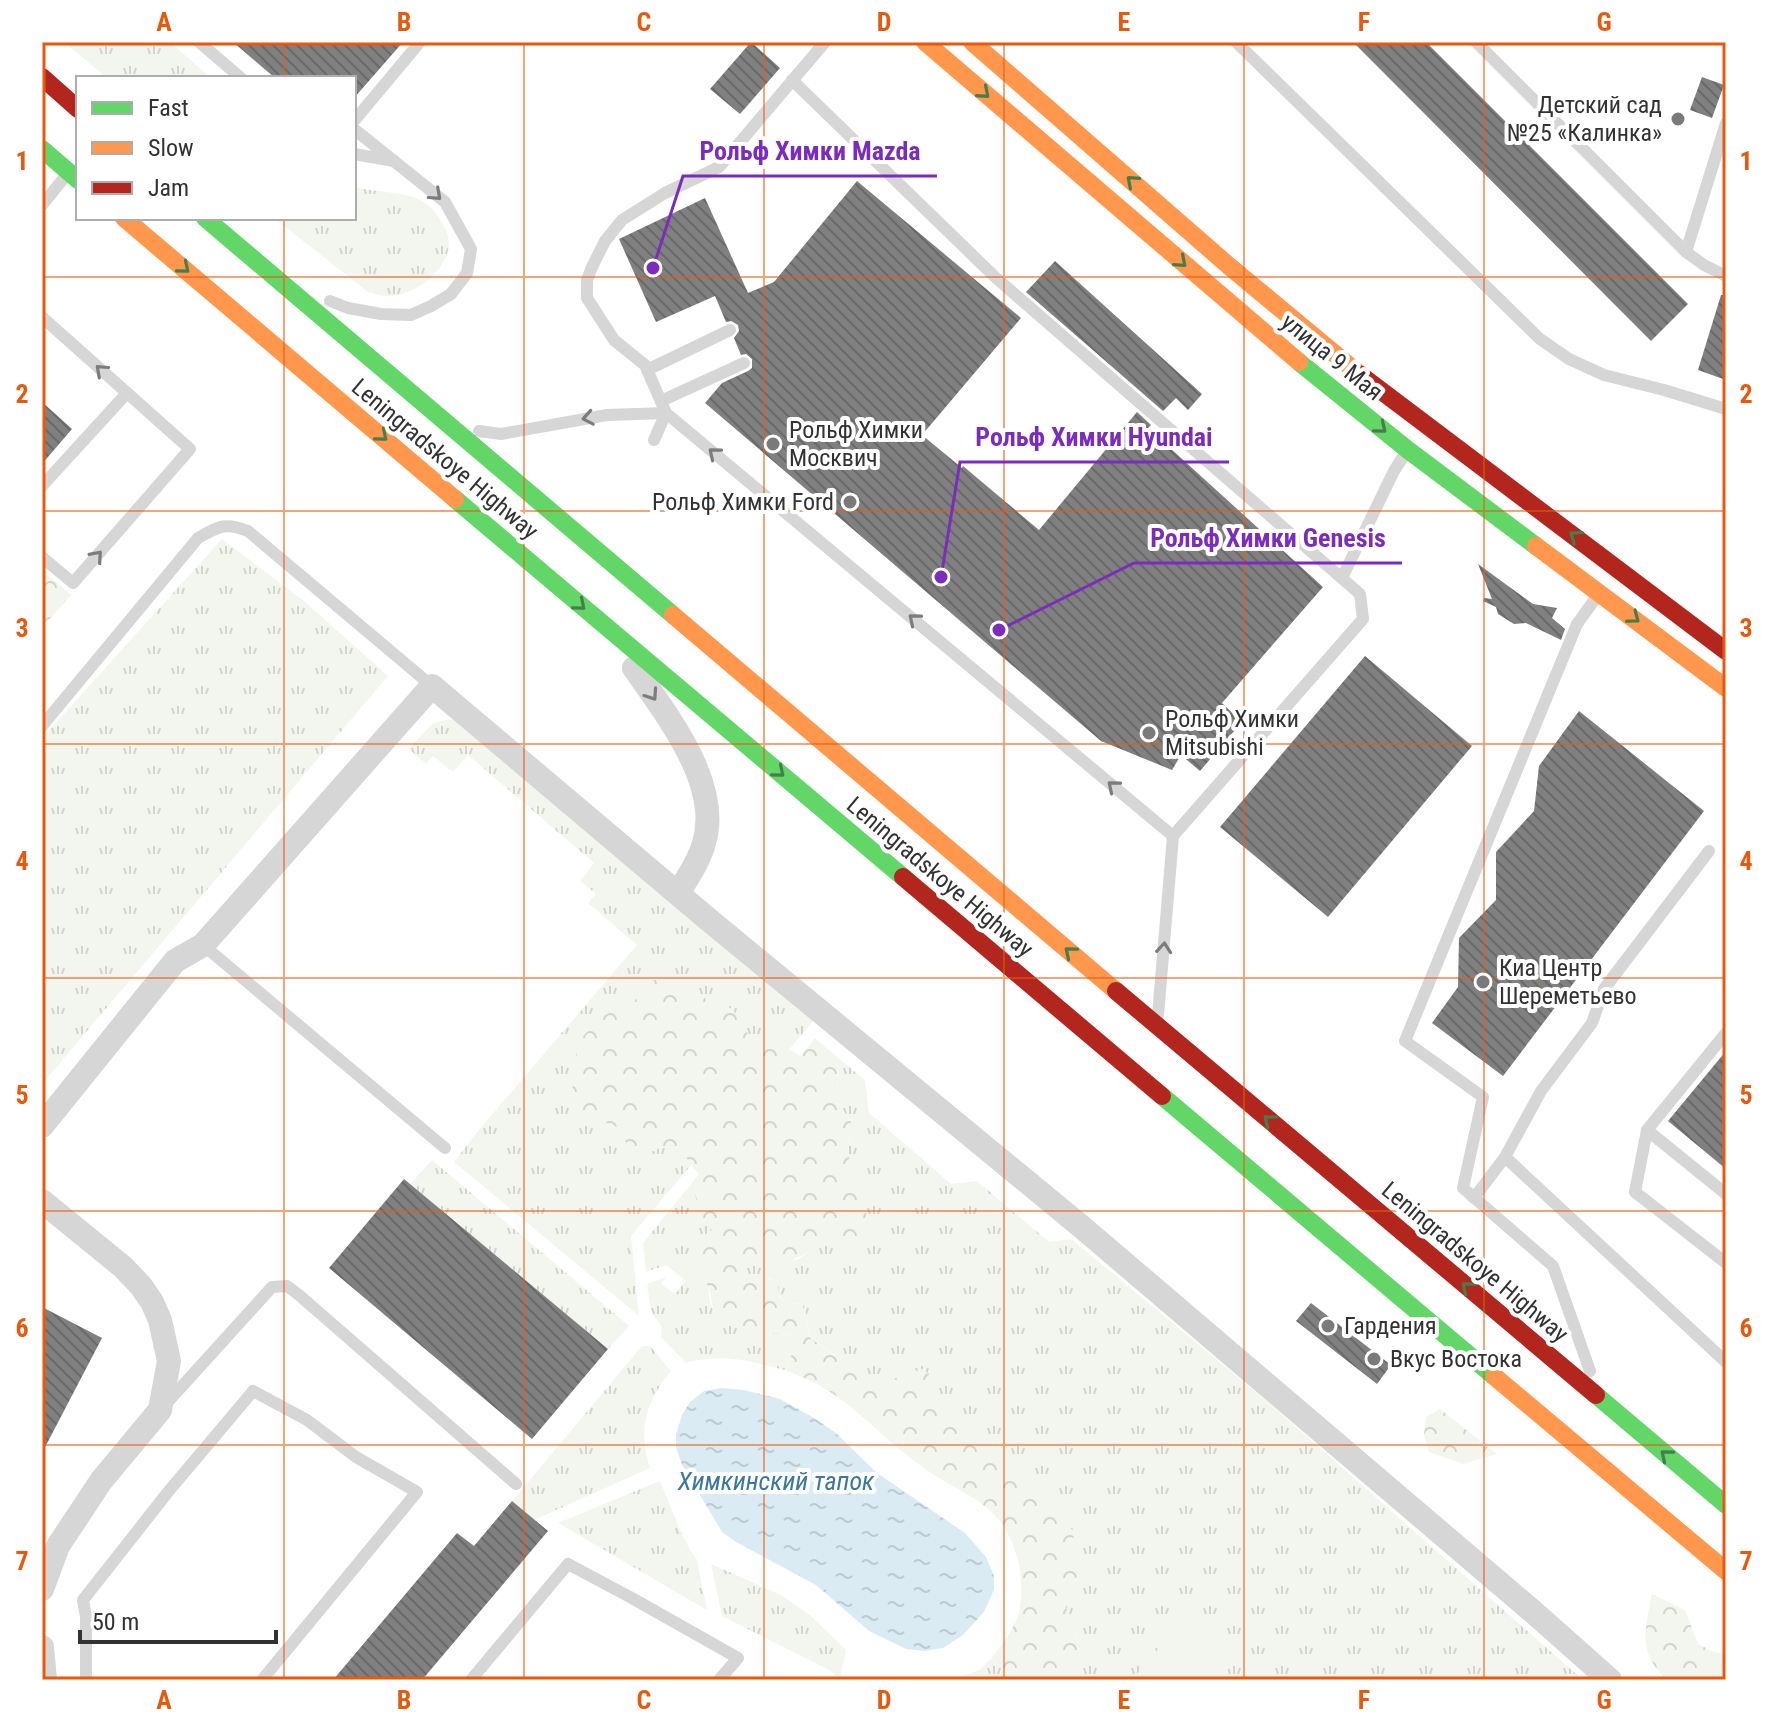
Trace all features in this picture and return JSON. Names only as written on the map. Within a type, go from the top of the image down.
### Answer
[{"type":"main road","name":"улица 9 Мая","points":[[925,42],[1298,361],[1408,450],[1726,688]]},
{"type":"main road","name":"улица 9 Мая","points":[[972,42],[1314,338],[1425,426],[1726,651]]},
{"type":"main road","points":[[42,77],[76,107]]},
{"type":"main road","points":[[42,149],[73,176]]},
{"type":"main road","name":"Leningradskoye Highway","points":[[126,220],[1726,1571]]},
{"type":"main road","name":"Leningradskoye Highway","points":[[207,220],[1726,1505]]},
{"type":"street","points":[[609,629],[688,751],[704,792],[708,827],[704,844],[678,893]]},
{"type":"street","points":[[42,1126],[175,961],[203,945],[432,686],[1083,1228],[1610,1680]]},
{"type":"street","points":[[42,1201],[123,1267],[141,1286],[160,1320],[169,1361],[160,1410],[101,1481],[58,1546],[42,1589]]},
{"type":"street","points":[[42,1647],[45,1680]]},
{"type":"lane","points":[[199,42],[239,76]]},
{"type":"lane","points":[[356,119],[420,42]]},
{"type":"lane","points":[[825,42],[719,167],[665,193],[622,220],[605,241],[592,267],[587,280],[587,298],[614,340],[645,365],[663,407],[1173,836]]},
{"type":"lane","points":[[1236,42],[1540,339],[1569,359],[1604,375],[1726,409]]},
{"type":"lane","points":[[1476,42],[1686,252],[1726,276]]},
{"type":"lane","points":[[792,80],[995,277],[1360,594],[1363,619],[1173,836],[1157,1026]]},
{"type":"lane","points":[[368,82],[379,92]]},
{"type":"lane","points":[[1686,252],[1726,123]]},
{"type":"lane","points":[[272,276],[348,308],[411,315],[451,294],[467,273],[471,249],[445,202],[356,131]]},
{"type":"lane","points":[[356,154],[397,162]]},
{"type":"lane","points":[[42,205],[73,176]]},
{"type":"lane","points":[[42,317],[190,449],[73,583],[42,557]]},
{"type":"lane","points":[[647,370],[730,330]]},
{"type":"lane","points":[[450,428],[501,434],[663,407],[744,363]]},
{"type":"lane","points":[[42,486],[127,393]]},
{"type":"lane","points":[[654,440],[663,407]]},
{"type":"lane","points":[[1342,578],[1394,471],[1408,450]]},
{"type":"lane","points":[[42,726],[198,538],[216,528],[233,525],[248,531],[432,686]]},
{"type":"lane","points":[[1600,593],[1577,624],[1405,1041],[1483,1097],[1463,1188],[1553,1266],[1600,1399]]},
{"type":"lane","points":[[1474,1198],[1505,1157],[1541,1091],[1592,1023],[1604,989],[1709,851]]},
{"type":"lane","points":[[203,945],[445,1148]]},
{"type":"lane","points":[[1726,1033],[1647,1130],[1635,1192],[1726,1263]]},
{"type":"lane","points":[[1647,1130],[1726,1194]]},
{"type":"lane","points":[[1505,1157],[1726,1362]]},
{"type":"lane","points":[[160,1410],[272,1287],[287,1286],[516,1484]]},
{"type":"lane","points":[[86,1680],[83,1600],[253,1391],[307,1420],[356,1457],[417,1492],[262,1680]]},
{"type":"lane","points":[[471,1680],[568,1564],[738,1658],[719,1680]]},
{"type":"green space","points":[[64,42],[170,42],[209,76],[105,76]]},
{"type":"green space","points":[[356,187],[412,197],[425,203],[437,214],[448,238],[447,254],[442,264],[427,281],[407,292],[384,296],[368,292],[277,220],[356,220]]},
{"type":"green space","points":[[222,539],[304,601],[388,676],[42,1084],[42,738]]},
{"type":"green space","points":[[42,570],[71,595],[42,624]]},
{"type":"green space","points":[[454,720],[814,1020],[631,1236],[639,1316],[454,1162],[637,945],[588,903],[596,894],[580,881],[594,863],[468,755],[453,772],[433,756],[426,764],[409,749],[433,723]]},
{"type":"green space","points":[[654,980],[682,983],[706,999],[733,1009],[743,1030],[755,1038],[775,1041],[801,1056],[815,1038],[837,1057],[838,1103],[851,1122],[848,1155],[868,1222],[866,1236],[855,1245],[832,1242],[781,1262],[767,1254],[737,1254],[741,1274],[778,1281],[779,1297],[787,1303],[804,1304],[809,1337],[876,1385],[922,1369],[929,1374],[928,1405],[1022,1469],[1073,1531],[1077,1577],[1063,1601],[1076,1632],[1083,1680],[1061,1680],[1058,1677],[1052,1680],[1016,1680],[991,1659],[1014,1625],[1021,1598],[1020,1569],[1005,1528],[980,1503],[909,1457],[839,1398],[785,1370],[795,1347],[791,1336],[768,1334],[718,1318],[709,1288],[694,1260],[696,1245],[712,1230],[702,1220],[694,1191],[700,1176],[685,1156],[662,1147],[647,1154],[632,1153],[617,1127],[575,1110],[572,1093],[577,1049],[583,1036],[605,1015],[634,1001]]},
{"type":"green space","points":[[837,1057],[865,1080],[869,1113],[951,1184],[977,1181],[1049,1242],[1071,1239],[1262,1397],[1583,1680],[1219,1680],[1233,1662],[1184,1620],[1132,1680],[1083,1680],[1076,1632],[1063,1601],[1077,1577],[1022,1469],[927,1405],[929,1374],[876,1386],[809,1336],[804,1304],[787,1303],[779,1296],[777,1281],[741,1274],[736,1254],[767,1254],[797,1260],[831,1242],[855,1245],[859,1184],[848,1156],[851,1122],[838,1103]]},
{"type":"green space","points":[[432,1160],[629,1326],[608,1349],[410,1184]]},
{"type":"green space","points":[[699,1174],[712,1225],[709,1298],[712,1309],[718,1318],[768,1334],[791,1336],[795,1347],[785,1370],[724,1358],[686,1363],[661,1337],[662,1328],[652,1312],[647,1284],[666,1277],[661,1284],[675,1294],[686,1281],[666,1265],[646,1272],[643,1243]]},
{"type":"green space","points":[[642,1346],[650,1346],[671,1371],[655,1394],[646,1417],[646,1454],[650,1468],[534,1520],[512,1501]]},
{"type":"green space","points":[[1440,1409],[1497,1454],[1463,1464],[1429,1452],[1424,1435],[1426,1417]]},
{"type":"green space","points":[[660,1481],[681,1532],[697,1560],[707,1610],[558,1523]]},
{"type":"green space","points":[[711,1564],[783,1596],[811,1616],[846,1650],[840,1679],[829,1670],[722,1616]]},
{"type":"green space","points":[[1652,1594],[1685,1610],[1698,1644],[1726,1654],[1726,1680],[1667,1680],[1657,1670],[1647,1650],[1646,1640]]},
{"type":"green space","points":[[1184,1620],[1234,1662],[1219,1680],[1132,1680]]},
{"type":"green space","points":[[991,1659],[1016,1680],[952,1680],[979,1670]]},
{"type":"water","name":"Химкинский тапок","points":[[721,1388],[780,1399],[814,1418],[836,1433],[877,1473],[965,1533],[986,1557],[994,1576],[994,1590],[984,1612],[963,1635],[943,1648],[924,1651],[906,1649],[869,1631],[816,1585],[722,1532],[682,1465],[676,1447],[676,1434],[690,1402],[704,1391]]},
{"type":"building","points":[[233,42],[403,42],[356,96],[356,76],[273,76]]},
{"type":"building","points":[[751,42],[780,68],[740,114],[710,89]]},
{"type":"building","points":[[1353,42],[1426,42],[1688,304],[1651,341]]},
{"type":"building","points":[[1702,77],[1724,85],[1712,118],[1690,110]]},
{"type":"building","points":[[857,181],[1021,318],[922,435],[1039,530],[1137,412],[1151,425],[1148,428],[1323,587],[1222,703],[1242,722],[1200,771],[1181,755],[1172,770],[1101,741],[705,403],[722,383],[752,368],[752,359],[746,354],[741,355],[734,338],[739,331],[738,325],[726,322],[715,296],[656,322],[619,239],[705,198],[748,293],[774,282]]},
{"type":"building","points":[[1055,261],[1202,394],[1188,410],[1176,398],[1163,411],[1026,292]]},
{"type":"building","points":[[1721,295],[1726,295],[1726,380],[1698,370]]},
{"type":"building","points":[[42,402],[72,429],[42,464]]},
{"type":"building","points":[[1478,564],[1533,604],[1557,608],[1552,618],[1565,629],[1561,640],[1526,623],[1514,624],[1498,614],[1496,607],[1483,601],[1484,598],[1492,599]]},
{"type":"building","points":[[1365,656],[1472,746],[1328,917],[1220,827]]},
{"type":"building","points":[[1579,711],[1704,811],[1503,1076],[1432,1023],[1458,987],[1459,938],[1496,900],[1496,852],[1534,811],[1539,766]]},
{"type":"building","points":[[1726,1051],[1726,1169],[1668,1121]]},
{"type":"building","points":[[404,1179],[608,1349],[532,1439],[329,1268]]},
{"type":"building","points":[[1311,1303],[1391,1365],[1377,1384],[1296,1321]]},
{"type":"building","points":[[42,1307],[102,1338],[42,1453]]},
{"type":"building","points":[[512,1501],[548,1531],[422,1680],[333,1680],[457,1533],[474,1546]]},
{"type":"traffic: fast","points":[[42,149],[76,178]]},
{"type":"traffic: fast","points":[[207,220],[673,615]]},
{"type":"traffic: fast","points":[[1299,362],[1408,450],[1536,546]]},
{"type":"traffic: fast","points":[[455,499],[903,877]]},
{"type":"traffic: fast","points":[[1162,1096],[1495,1377]]},
{"type":"traffic: fast","points":[[1596,1395],[1726,1505]]},
{"type":"traffic: slow","points":[[925,42],[1299,362]]},
{"type":"traffic: slow","points":[[972,42],[1229,266],[1359,374]]},
{"type":"traffic: slow","points":[[126,220],[455,499]]},
{"type":"traffic: slow","points":[[1536,546],[1726,688]]},
{"type":"traffic: slow","points":[[673,615],[1116,991]]},
{"type":"traffic: slow","points":[[1495,1377],[1726,1571]]},
{"type":"traffic: jam","points":[[42,77],[76,107]]},
{"type":"traffic: jam","points":[[1359,374],[1726,651]]},
{"type":"traffic: jam","points":[[903,877],[1162,1096]]},
{"type":"traffic: jam","points":[[1116,991],[1596,1395]]},
{"type":"place","name":"Детский сад №25 «Калинка»","points":[[1678,119]]},
{"type":"place","name":"Рольф Химки Mazda","points":[[653,268]]},
{"type":"place","name":"Рольф Химки Москвич","points":[[773,444]]},
{"type":"place","name":"Рольф Химки Ford","points":[[850,502]]},
{"type":"place","name":"Рольф Химки Hyundai","points":[[941,577]]},
{"type":"place","name":"Рольф Химки Genesis","points":[[999,630]]},
{"type":"place","name":"Рольф Химки Mitsubishi","points":[[1149,733]]},
{"type":"place","name":"Киа Центр Шереметьево","points":[[1483,982]]},
{"type":"place","name":"Гардения","points":[[1328,1326]]},
{"type":"place","name":"Вкус Востока","points":[[1374,1359]]}]
